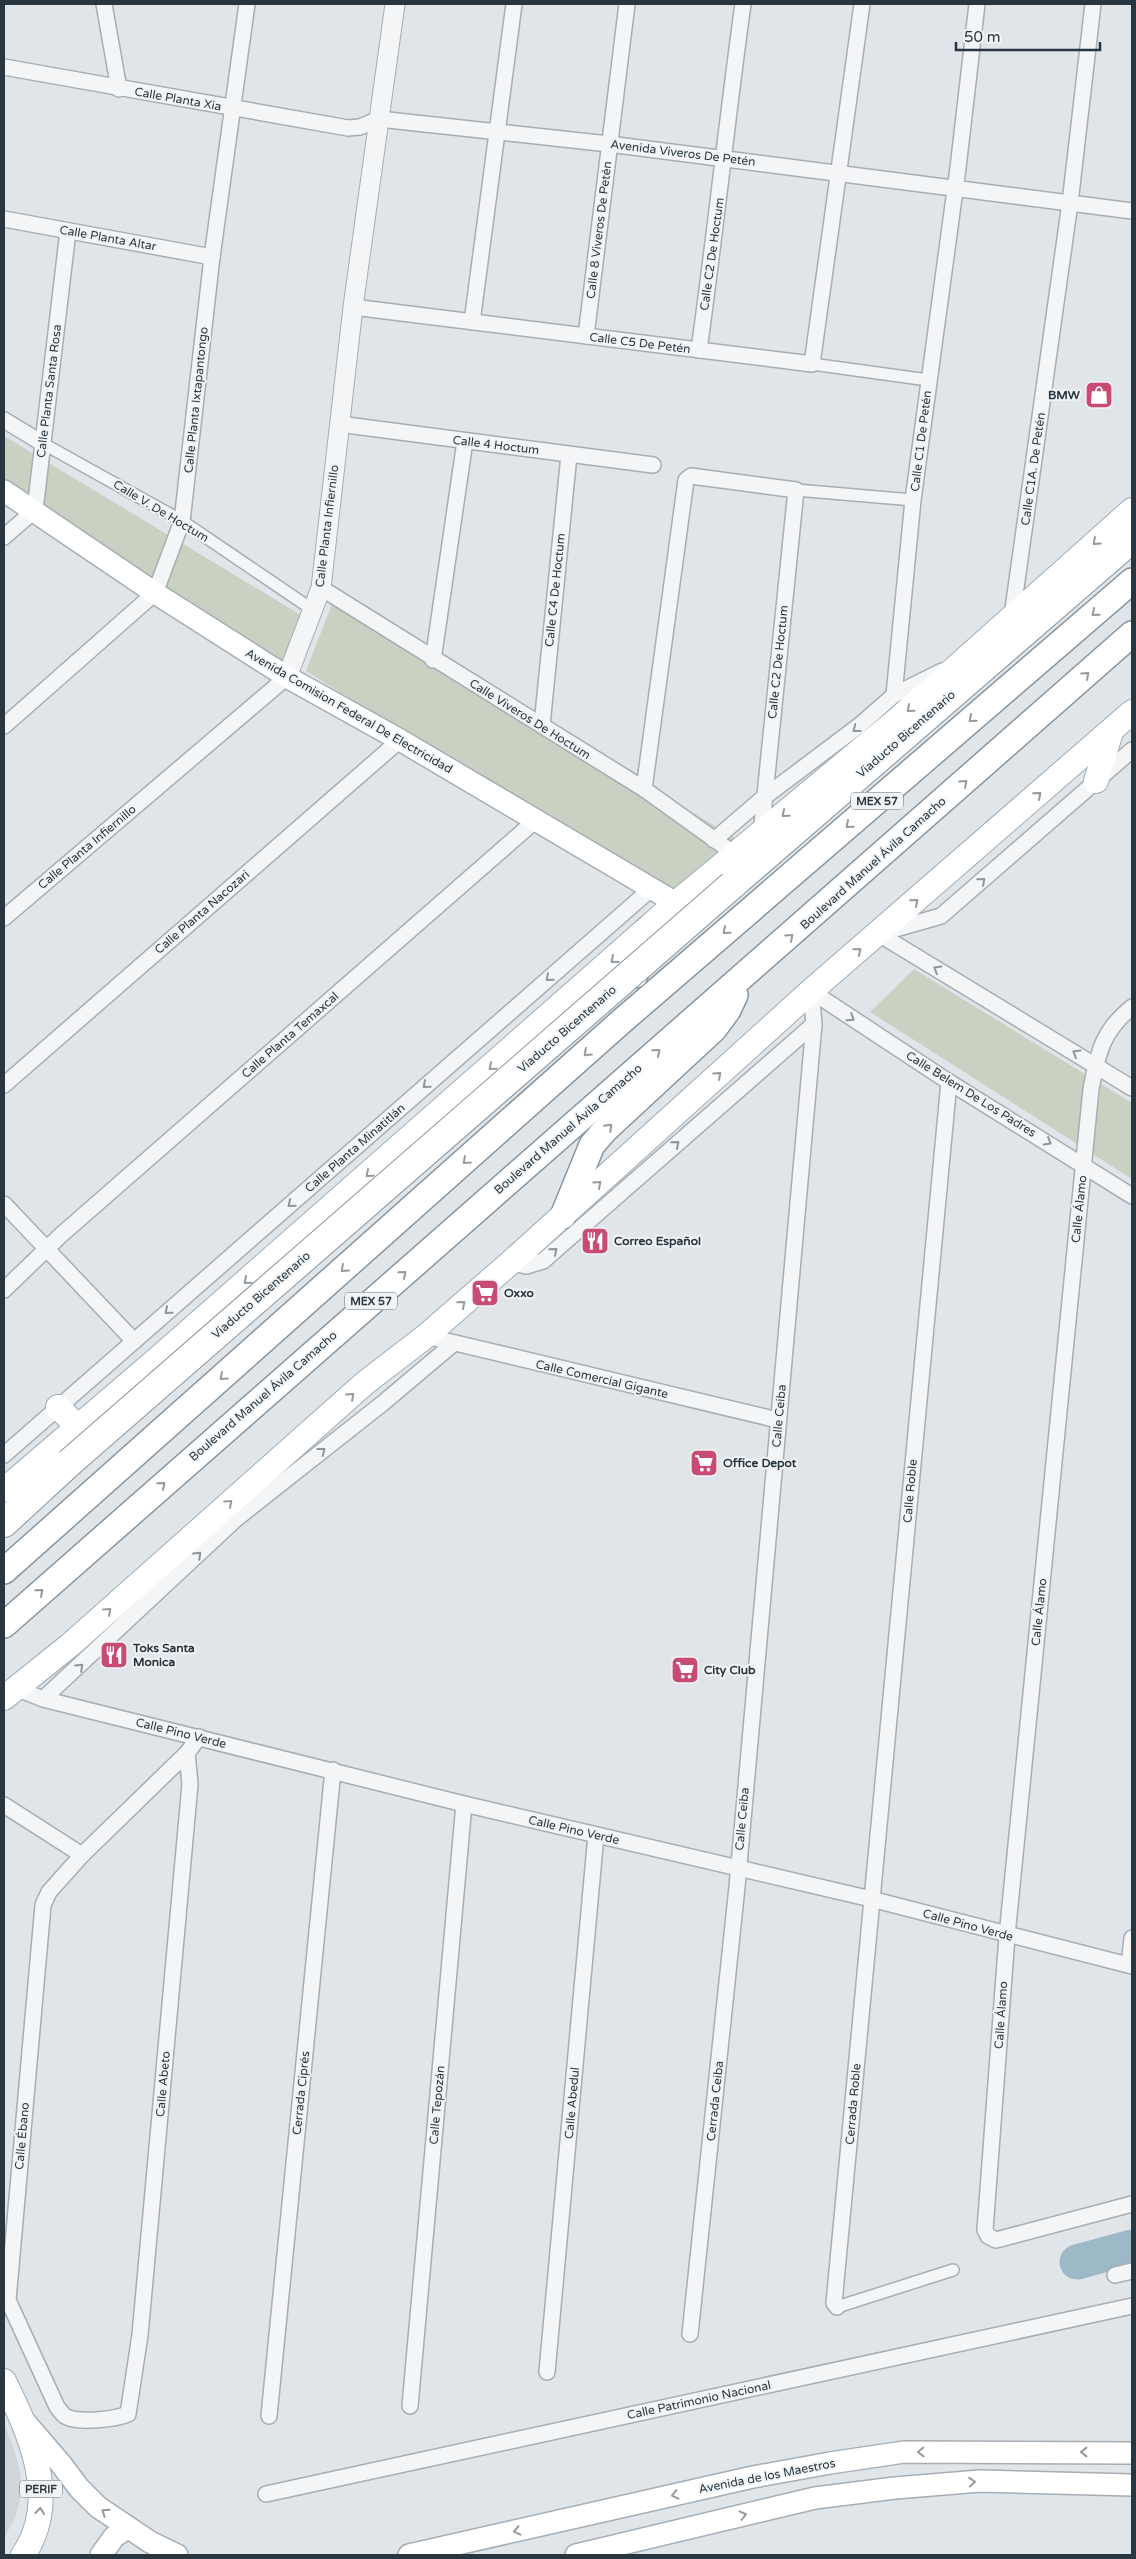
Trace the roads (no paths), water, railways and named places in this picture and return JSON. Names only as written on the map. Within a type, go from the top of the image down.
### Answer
[{"type":"highway","name":"Viaducto Bicentenario","points":[[4,1523],[91,1443],[1132,539]]},
{"type":"highway","name":"MEX 57","points":[[4,1571],[623,1020],[1132,581]]},
{"type":"highway","name":"Boulevard Manuel Ávila Camacho","points":[[4,1624],[542,1150],[741,981],[1132,634]]},
{"type":"highway","points":[[623,1020],[648,930]]},
{"type":"highway","points":[[563,1216],[592,1145],[605,1130],[714,1029],[728,1010],[741,981]]},
{"type":"main road","name":"Avenida Comision Federal De Electricidad","points":[[4,491],[156,593],[287,677],[400,740],[676,904]]},
{"type":"main road","points":[[4,1490],[676,904],[736,856],[970,656],[1012,616],[1132,510]]},
{"type":"main road","points":[[1096,781],[1132,712]]},
{"type":"main road","points":[[11,1694],[365,1383],[426,1336],[510,1263],[811,991],[1121,732]]},
{"type":"main road","points":[[58,1406],[78,1427]]},
{"type":"main road","points":[[4,2381],[24,2421]]},
{"type":"main road","points":[[4,2404],[24,2421],[79,2488],[98,2508],[150,2542],[177,2555]]},
{"type":"main road","name":"PERIF","points":[[22,2555],[33,2537],[41,2506],[41,2482],[24,2421]]},
{"type":"main road","name":"Avenida de los Maestros","points":[[409,2555],[753,2477],[839,2461],[904,2452],[1132,2452]]},
{"type":"main road","points":[[576,2555],[632,2549],[815,2498],[895,2488],[980,2481],[1132,2485]]},
{"type":"main road","points":[[102,2555],[114,2537],[128,2527]]},
{"type":"street","name":"Calle Planta Xia","points":[[104,4],[119,89],[234,108]]},
{"type":"street","name":"Calle Planta Ixtapantongo","points":[[4,726],[156,593],[182,521],[212,258],[247,4]]},
{"type":"street","name":"Calle Planta Infiernillo","points":[[4,918],[287,677],[321,588],[352,307],[395,4]]},
{"type":"street","points":[[472,322],[514,4]]},
{"type":"street","name":"Calle 8 Viveros De Petén","points":[[586,336],[627,4]]},
{"type":"street","name":"Calle C2 De Hoctum","points":[[699,350],[743,4]]},
{"type":"street","points":[[812,364],[862,4]]},
{"type":"street","name":"Calle C1 De Petén","points":[[894,694],[913,500],[928,380],[956,188],[977,4]]},
{"type":"street","name":"Calle C1A. De Petén","points":[[1012,616],[1070,203],[1092,4]]},
{"type":"street","points":[[4,67],[119,89]]},
{"type":"street","name":"Avenida Viveros De Petén","points":[[234,108],[348,128],[360,127],[379,119],[609,144],[1132,211]]},
{"type":"street","name":"Calle Planta Altar","points":[[4,219],[212,258]]},
{"type":"street","name":"Calle Planta Santa Rosa","points":[[35,510],[68,231]]},
{"type":"street","name":"Calle C5 De Petén","points":[[352,307],[928,380]]},
{"type":"street","name":"Calle V. De Hoctum","points":[[4,420],[182,521],[313,610]]},
{"type":"street","name":"Calle 4 Hoctum","points":[[339,424],[653,466]]},
{"type":"street","points":[[433,660],[465,441]]},
{"type":"street","name":"Calle C4 De Hoctum","points":[[542,725],[569,455]]},
{"type":"street","points":[[644,789],[686,480],[692,476],[796,490],[913,500]]},
{"type":"street","name":"Calle C2 De Hoctum","points":[[761,834],[763,798],[796,490]]},
{"type":"street","points":[[4,537],[35,510]]},
{"type":"street","name":"Calle Viveros De Hoctum","points":[[321,588],[433,660],[644,789],[736,856]]},
{"type":"street","points":[[714,840],[763,798],[860,725],[894,694],[970,656]]},
{"type":"street","name":"Calle Planta Nacozari","points":[[4,1085],[400,740]]},
{"type":"street","points":[[878,934],[941,916],[1132,750]]},
{"type":"street","name":"Calle Planta Temaxcal","points":[[4,1290],[45,1249],[536,820]]},
{"type":"street","name":"Calle Planta Minatitlán","points":[[4,1455],[651,888]]},
{"type":"street","points":[[878,934],[1132,1088]]},
{"type":"street","name":"Calle Ceiba","points":[[737,1868],[814,1024],[811,991]]},
{"type":"street","name":"Calle Belem De Los Padres","points":[[811,991],[949,1082],[1132,1196]]},
{"type":"street","name":"Calle Álamo","points":[[1132,1007],[1120,1016],[1103,1039],[1096,1065],[1083,1164],[1007,1936],[985,2230],[988,2236],[996,2240],[1132,2204]]},
{"type":"street","points":[[510,1263],[526,1266],[542,1261],[814,1024]]},
{"type":"street","name":"Calle Roble","points":[[871,1899],[949,1082]]},
{"type":"street","points":[[4,1204],[134,1341]]},
{"type":"street","name":"Calle Comercial Gigante","points":[[426,1336],[453,1344],[778,1420]]},
{"type":"street","points":[[43,1699],[236,1519],[383,1403],[453,1344]]},
{"type":"street","name":"Calle Pino Verde","points":[[11,1694],[43,1699],[464,1804],[871,1899],[1007,1936],[1131,1966]]},
{"type":"street","name":"Calle Ébano","points":[[66,2417],[57,2407],[8,2300],[8,2283],[43,1905],[49,1892],[82,1855],[187,1753],[199,1737]]},
{"type":"street","name":"Calle Abeto","points":[[66,2417],[89,2420],[118,2418],[128,2414],[140,2334],[190,1784],[187,1753]]},
{"type":"street","name":"Cerrada Ciprés","points":[[269,2416],[333,1770]]},
{"type":"street","name":"Calle Tepozán","points":[[410,2406],[464,1804]]},
{"type":"street","points":[[4,1805],[82,1855]]},
{"type":"street","name":"Calle Abedul","points":[[547,2372],[596,1834]]},
{"type":"street","name":"Cerrada Ceiba","points":[[690,2334],[737,1868]]},
{"type":"street","name":"Cerrada Roble","points":[[837,2307],[834,2303],[871,1899]]},
{"type":"street","points":[[1131,1966],[1132,1938]]},
{"type":"street","points":[[837,2307],[953,2270]]},
{"type":"street","points":[[1115,2275],[1132,2271]]},
{"type":"street","name":"Calle Patrimonio Nacional","points":[[266,2494],[1132,2306]]},
{"type":"waterway","points":[[1077,2262],[1132,2247]]},
{"type":"place","name":"BMW","points":[[1099,395]]},
{"type":"place","name":"Correo Español","points":[[595,1241]]},
{"type":"place","name":"Oxxo","points":[[485,1293]]},
{"type":"place","name":"Office Depot","points":[[704,1463]]},
{"type":"place","name":"Toks Santa Monica","points":[[114,1655]]},
{"type":"place","name":"City Club","points":[[685,1670]]}]
